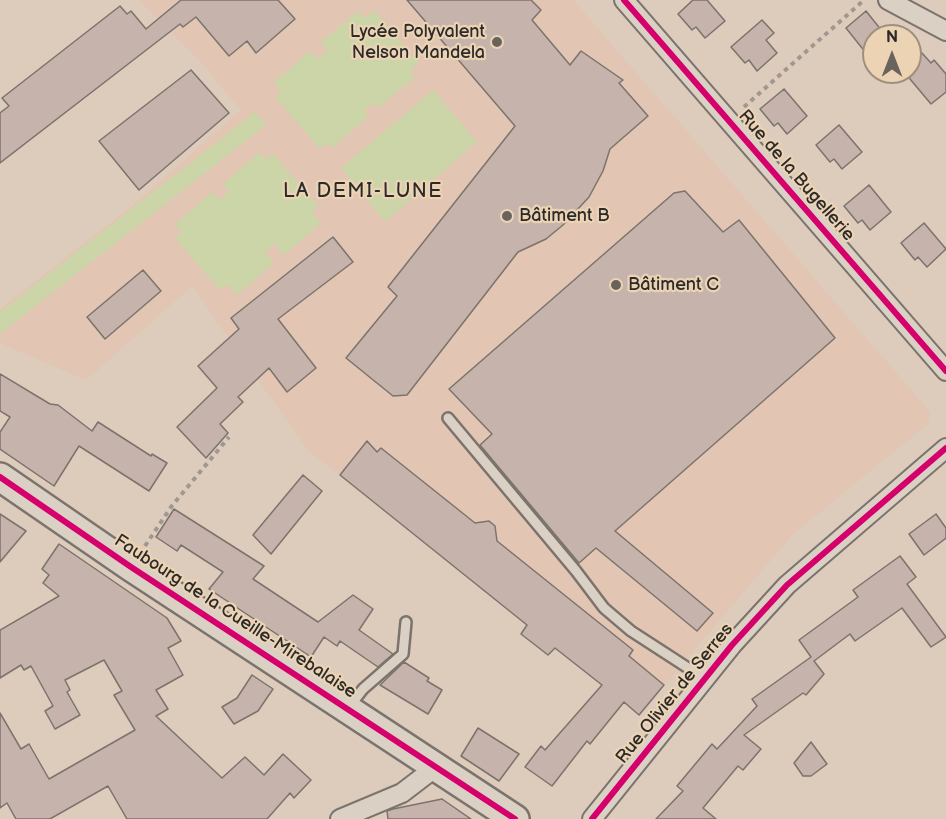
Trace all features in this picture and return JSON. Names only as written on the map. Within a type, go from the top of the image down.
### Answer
[{"type":"street","name":"Rue de la Bugellerie","points":[[624,0],[946,371]]},
{"type":"street","points":[[888,0],[946,31]]},
{"type":"street","name":"Rue Olivier de Serres","points":[[592,819],[705,679],[788,585],[946,448]]},
{"type":"street","name":"Faubourg de la Cueille-Mirebalaise","points":[[10,484],[131,567],[515,819]]},
{"type":"street","points":[[340,819],[402,793],[436,767]]},
{"type":"lane","points":[[448,418],[576,571],[604,608],[631,631],[705,679]]},
{"type":"lane","points":[[347,708],[363,689],[403,654],[406,622]]},
{"type":"path","points":[[728,122],[864,0]]},
{"type":"path","points":[[131,567],[171,507],[229,437]]},
{"type":"shaded area","points":[[139,0],[573,0],[931,413],[928,424],[793,534],[639,715],[307,449],[192,286],[86,380],[0,343],[0,309],[133,205],[241,110],[197,58]]},
{"type":"green space","points":[[374,10],[419,63],[410,71],[415,77],[378,108],[373,103],[364,111],[368,117],[332,148],[327,143],[320,149],[275,97],[281,91],[274,82],[310,51],[318,59],[328,50],[321,42],[358,11],[365,18]]},
{"type":"green space","points":[[433,90],[477,142],[385,222],[341,168]]},
{"type":"green space","points":[[255,112],[266,125],[0,334],[0,312]]},
{"type":"green space","points":[[260,152],[266,159],[273,154],[318,206],[312,212],[321,223],[284,255],[274,244],[265,252],[274,263],[237,295],[228,284],[220,290],[175,238],[182,232],[175,224],[212,192],[219,200],[229,191],[223,184]]},
{"type":"building","points":[[181,0],[278,0],[295,19],[256,53],[247,41],[229,56],[196,17],[183,27],[180,24],[0,163],[0,113],[9,106],[2,98],[120,6],[127,14],[131,11],[146,29]]},
{"type":"building","name":"Bâtiment B","points":[[407,0],[531,0],[541,10],[532,20],[570,65],[581,51],[623,80],[619,83],[648,116],[610,149],[603,171],[589,197],[563,225],[546,239],[518,252],[407,395],[393,396],[346,358],[397,296],[388,287],[515,126]]},
{"type":"building","points":[[693,0],[707,0],[725,21],[705,38],[696,27],[692,30],[678,14]]},
{"type":"building","points":[[866,11],[876,24],[862,24],[862,48],[846,28]]},
{"type":"building","points":[[762,20],[774,33],[766,40],[777,53],[757,71],[749,60],[745,63],[731,47]]},
{"type":"building","points":[[922,53],[931,63],[934,60],[946,74],[946,92],[931,104],[914,84],[922,84]]},
{"type":"building","points":[[191,70],[229,113],[139,190],[99,141]]},
{"type":"building","points":[[784,89],[807,116],[787,134],[778,123],[774,126],[760,109]]},
{"type":"building","points":[[839,125],[862,152],[842,169],[834,159],[830,162],[816,145]]},
{"type":"building","points":[[869,185],[891,212],[870,230],[862,220],[858,223],[844,206]]},
{"type":"building","points":[[685,191],[723,232],[739,220],[835,338],[615,531],[713,613],[697,631],[596,548],[579,563],[480,445],[492,434],[449,389],[674,193]]},
{"type":"building","points":[[924,223],[946,249],[927,267],[918,257],[915,260],[901,243]]},
{"type":"building","points":[[333,237],[353,262],[278,319],[316,368],[287,392],[269,368],[238,397],[243,402],[220,424],[228,433],[206,458],[177,427],[217,388],[198,366],[239,329],[231,318]]},
{"type":"building","points":[[143,270],[161,291],[105,339],[87,317]]},
{"type":"building","points":[[0,374],[50,404],[58,405],[92,431],[98,422],[151,456],[152,454],[167,463],[149,491],[79,446],[54,486],[0,449],[0,432],[10,417],[0,411]]},
{"type":"building","points":[[367,441],[377,452],[381,448],[475,523],[489,521],[495,526],[497,541],[633,650],[629,656],[664,685],[639,715],[624,702],[590,744],[587,741],[552,786],[525,767],[541,746],[545,750],[602,685],[555,648],[548,655],[521,634],[527,625],[340,475]]},
{"type":"building","points":[[303,475],[322,491],[271,554],[253,535]]},
{"type":"building","points":[[174,509],[264,566],[253,579],[318,622],[353,595],[373,609],[359,630],[393,654],[378,667],[340,641],[337,646],[324,637],[311,657],[209,589],[223,572],[181,545],[177,551],[156,537]]},
{"type":"building","points":[[0,514],[26,531],[0,562]]},
{"type":"building","points":[[936,514],[946,528],[946,538],[924,555],[909,534]]},
{"type":"building","points":[[59,544],[167,618],[181,641],[168,648],[183,675],[156,690],[168,709],[156,716],[222,778],[245,757],[264,775],[283,754],[311,780],[294,798],[290,793],[267,819],[127,819],[108,786],[50,819],[16,819],[7,803],[0,808],[0,713],[21,749],[29,744],[49,779],[135,730],[114,695],[122,691],[104,660],[65,680],[70,690],[67,692],[80,715],[55,729],[45,711],[53,706],[31,666],[24,670],[21,665],[0,678],[0,630],[59,596],[43,583],[49,575],[42,569]]},
{"type":"building","points":[[900,556],[916,577],[907,584],[946,637],[931,647],[902,608],[855,641],[850,634],[814,661],[824,674],[806,695],[803,693],[744,735],[761,749],[743,770],[738,766],[703,808],[716,819],[656,819],[683,791],[677,786],[712,744],[717,749],[757,706],[752,699],[811,657],[799,640],[858,597],[853,590]]},
{"type":"building","points":[[404,662],[429,678],[427,681],[442,690],[428,714],[380,685]]},
{"type":"building","points":[[252,675],[273,689],[258,711],[234,724],[222,707],[237,698]]},
{"type":"building","points":[[478,728],[519,754],[499,781],[461,756]]},
{"type":"building","points":[[811,742],[827,764],[811,776],[803,776],[794,763]]},
{"type":"building","points":[[442,799],[471,819],[388,819],[387,811]]},
{"type":"cycle path","points":[[624,0],[946,371]]},
{"type":"cycle path","points":[[592,819],[732,645],[787,585],[946,448]]},
{"type":"cycle path","points":[[0,477],[131,567],[515,819]]},
{"type":"place","name":"Lycée Polyvalent Nelson Mandela","points":[[497,42]]},
{"type":"place","name":"Bâtiment B","points":[[507,216]]},
{"type":"place","name":"Bâtiment C","points":[[616,285]]},
{"type":"district","name":"LA DEMI-LUNE","points":[[363,192]]}]
